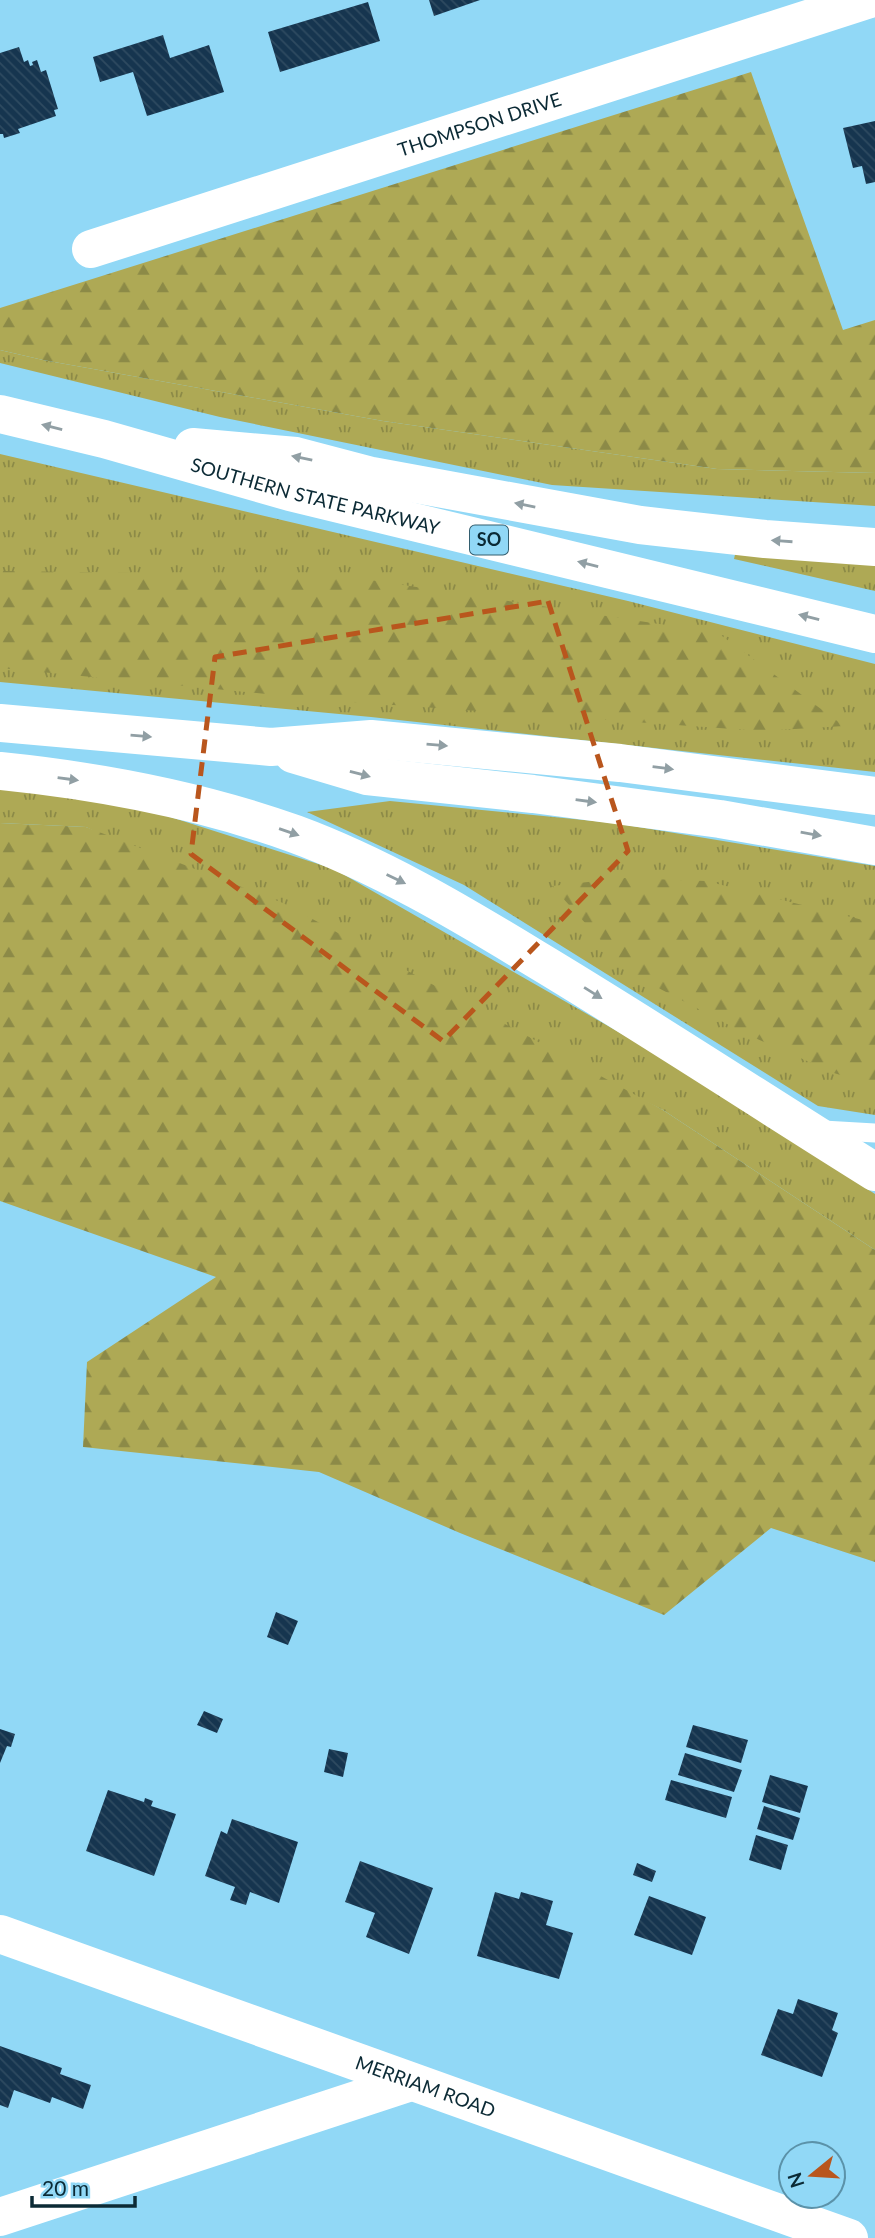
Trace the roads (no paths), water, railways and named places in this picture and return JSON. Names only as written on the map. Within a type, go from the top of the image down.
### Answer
[{"type":"main road","name":"THOMPSON DRIVE","points":[[91,249],[867,0]]},
{"type":"main road","name":"SOUTHERN STATE PARKWAY","points":[[0,414],[104,439],[290,492],[875,634]]},
{"type":"main road","points":[[104,439],[296,456],[372,476],[640,525],[765,539],[875,547]]},
{"type":"main road","points":[[0,723],[271,747],[371,739],[620,762],[875,796]]},
{"type":"main road","points":[[271,747],[367,776],[533,794],[720,819],[875,846]]},
{"type":"main road","points":[[0,771],[79,780],[168,799],[259,822],[334,850],[412,887],[473,921],[594,994],[875,1172]]},
{"type":"main road","name":"MERRIAM ROAD","points":[[0,1934],[849,2238]]},
{"type":"main road","points":[[0,2217],[411,2082]]},
{"type":"lane","points":[[808,1130],[875,1133]]}]
